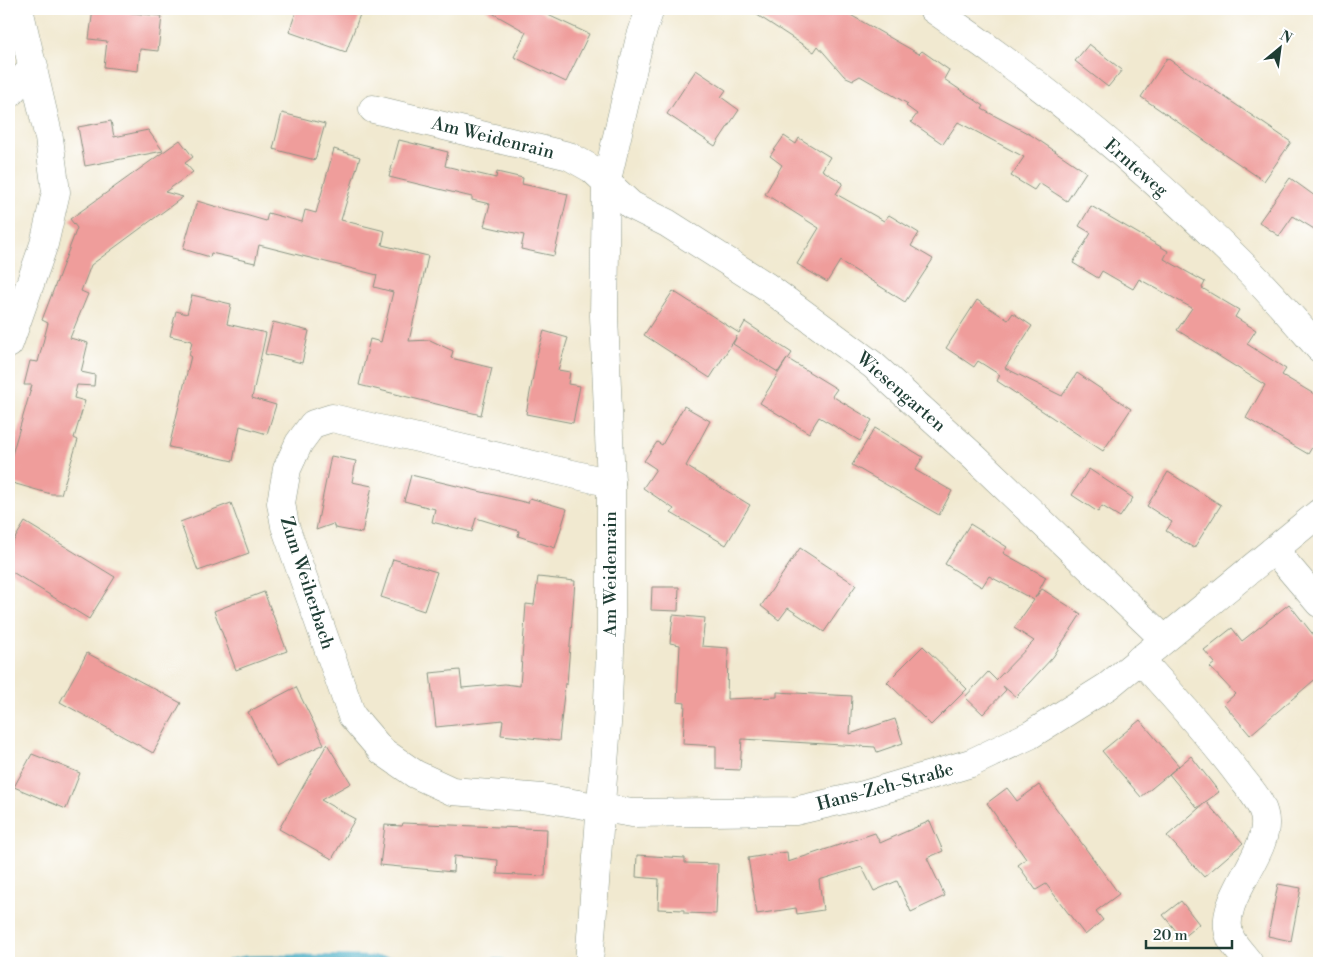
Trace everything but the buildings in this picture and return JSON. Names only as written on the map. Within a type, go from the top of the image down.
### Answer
[{"type":"street","points":[[9,344],[44,244],[56,192],[49,138],[34,66],[19,9]]},
{"type":"street","name":"Am Weidenrain","points":[[589,963],[599,809],[607,724],[611,628],[611,483],[604,316],[606,184],[639,42],[650,9]]},
{"type":"street","name":"Ernteweg","points":[[933,9],[999,54],[1126,158],[1245,267],[1319,348]]},
{"type":"street","points":[[9,94],[34,66]]},
{"type":"street","name":"Am Weidenrain","points":[[372,109],[569,156],[592,170],[606,184]]},
{"type":"street","name":"Wiesengarten","points":[[606,184],[631,205],[667,223],[766,286],[873,365],[974,457],[1164,640]]},
{"type":"street","name":"Zum Weiherbach","points":[[599,809],[543,798],[452,790],[415,774],[382,751],[352,716],[285,526],[281,503],[287,469],[299,443],[313,424],[332,418],[611,483]]},
{"type":"street","name":"Hans-Zeh-Straße","points":[[599,809],[632,813],[795,811],[864,795],[971,763],[1030,735],[1108,686],[1319,513]]},
{"type":"street","points":[[1274,550],[1319,603]]},
{"type":"street","points":[[1140,659],[1231,764],[1256,798],[1264,813],[1266,832],[1236,894],[1228,921],[1230,938],[1249,963]]},
{"type":"waterway","points":[[231,963],[246,960],[301,959],[502,963]]}]
